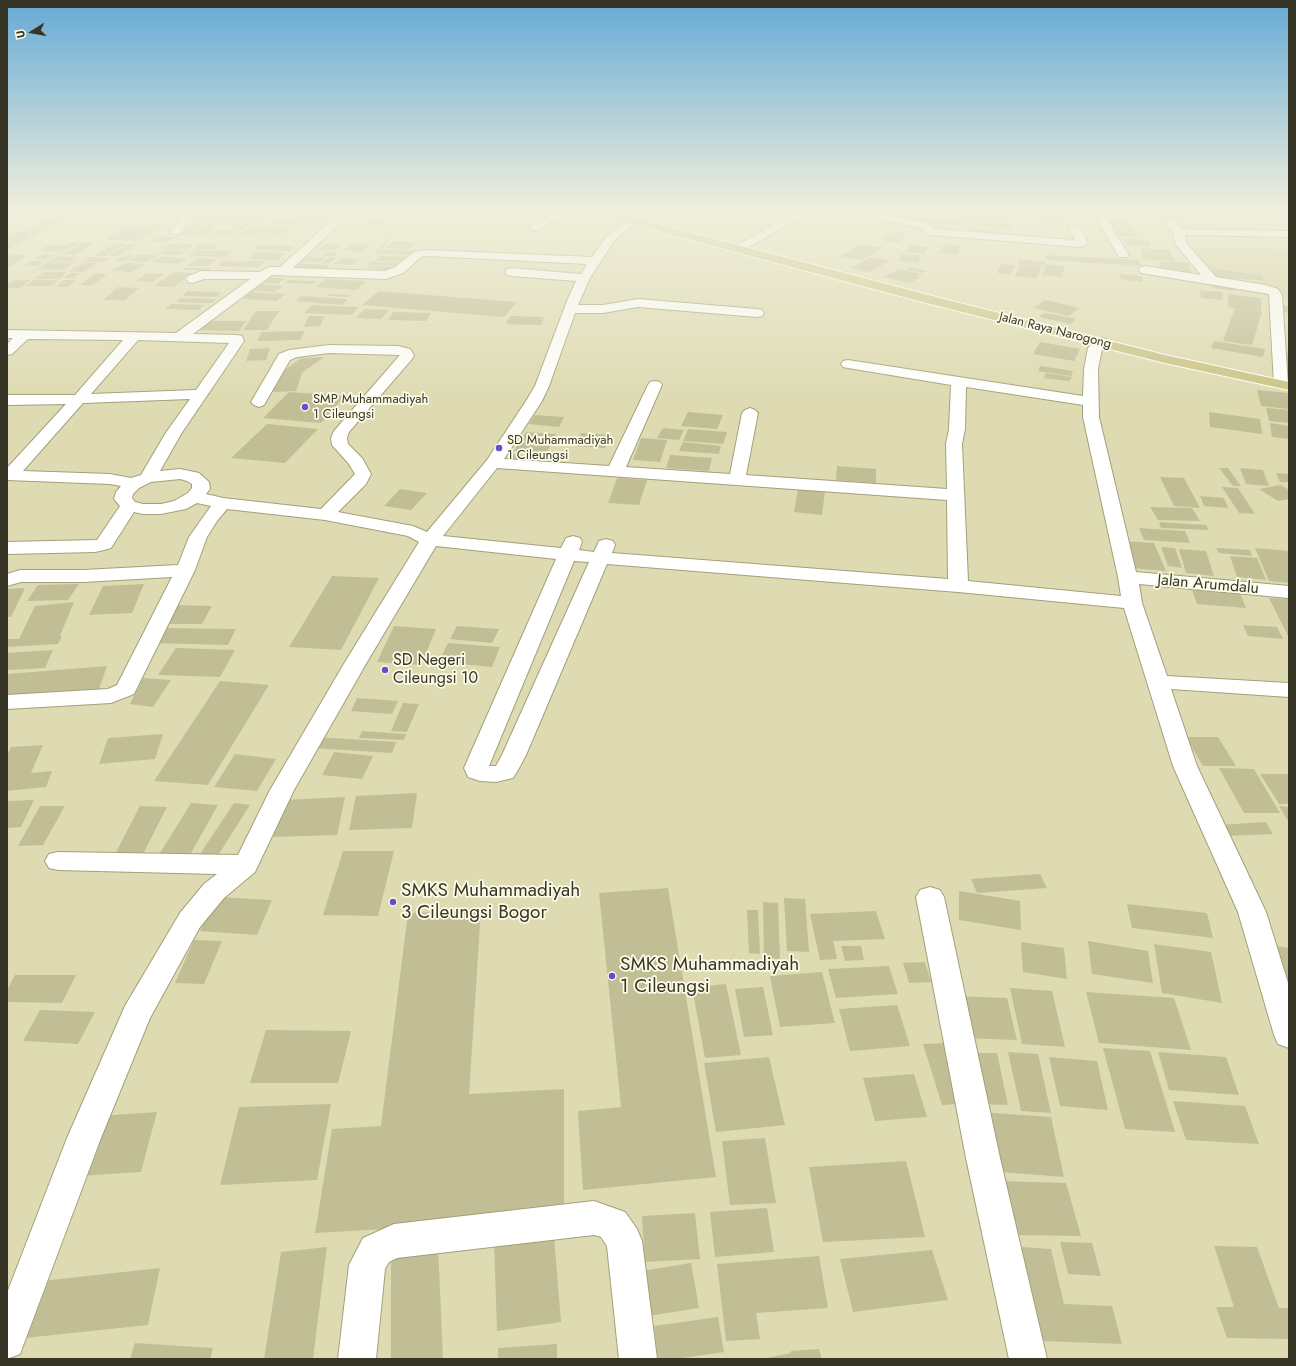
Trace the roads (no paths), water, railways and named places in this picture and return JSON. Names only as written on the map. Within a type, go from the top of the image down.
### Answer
[{"type":"main road","name":"Jalan Raya Narogong","points":[[832,274],[1165,359],[1285,385]]},
{"type":"street","points":[[180,337],[265,274]]},
{"type":"street","points":[[334,274],[389,275],[392,274]]},
{"type":"street","points":[[532,274],[584,278]]},
{"type":"street","points":[[7,1341],[84,1138],[136,1014],[190,920],[214,891],[246,865],[282,790],[428,534],[493,463],[534,401],[542,386],[587,274]]},
{"type":"street","points":[[1170,274],[1266,289],[1274,292],[1276,296],[1285,385]]},
{"type":"street","points":[[1207,274],[1212,280]]},
{"type":"street","points":[[192,279],[201,275],[262,276]]},
{"type":"street","points":[[572,309],[603,309],[638,302],[757,313]]},
{"type":"street","points":[[7,334],[237,339],[201,394],[140,481],[124,492],[123,499],[129,506],[143,509],[162,509],[180,505],[194,497],[201,489],[200,482],[193,477],[180,474],[164,475],[140,481],[8,475]]},
{"type":"street","points":[[7,351],[25,335]]},
{"type":"street","points":[[8,475],[134,336]]},
{"type":"street","points":[[1101,342],[1095,348],[1091,369],[1091,417],[1130,590],[1185,766],[1252,912],[1289,1035]]},
{"type":"street","points":[[259,402],[284,357],[294,353],[329,349],[398,350],[405,352],[407,355],[342,432],[339,438],[340,445],[356,462],[363,474],[360,480],[325,515]]},
{"type":"street","points":[[848,364],[1090,401]]},
{"type":"street","points":[[959,382],[957,428],[954,444],[959,580]]},
{"type":"street","points":[[615,472],[655,385]]},
{"type":"street","points":[[7,400],[201,394]]},
{"type":"street","points":[[737,480],[750,413]]},
{"type":"street","points":[[493,463],[955,495]]},
{"type":"street","name":"Jalan Arumdalu","points":[[194,497],[223,503],[325,515],[428,534],[603,552],[959,580],[1130,590],[1289,592]]},
{"type":"street","points":[[7,702],[111,696],[126,688],[186,570],[198,537],[210,518],[223,503]]},
{"type":"street","points":[[7,548],[95,546],[104,544],[129,506]]},
{"type":"street","points":[[570,548],[476,768],[480,773],[496,774],[506,770],[603,552]]},
{"type":"street","points":[[7,580],[20,576],[84,576],[186,570]]},
{"type":"street","points":[[1159,682],[1289,690]]},
{"type":"street","points":[[58,861],[246,865]]},
{"type":"street","points":[[930,897],[983,1158],[1028,1359]]},
{"type":"street","points":[[357,1359],[367,1265],[376,1250],[394,1241],[594,1218],[613,1224],[624,1241],[638,1359]]},
{"type":"place","name":"SMP Muhammadiyah 1 Cileungsi","points":[[305,407]]},
{"type":"place","name":"SD Muhammadiyah 1 Cileungsi","points":[[499,448]]},
{"type":"place","name":"SD Negeri Cileungsi 10","points":[[385,670]]},
{"type":"place","name":"SMKS Muhammadiyah 3 Cileungsi Bogor","points":[[393,902]]},
{"type":"place","name":"SMKS Muhammadiyah 1 Cileungsi","points":[[612,976]]}]
